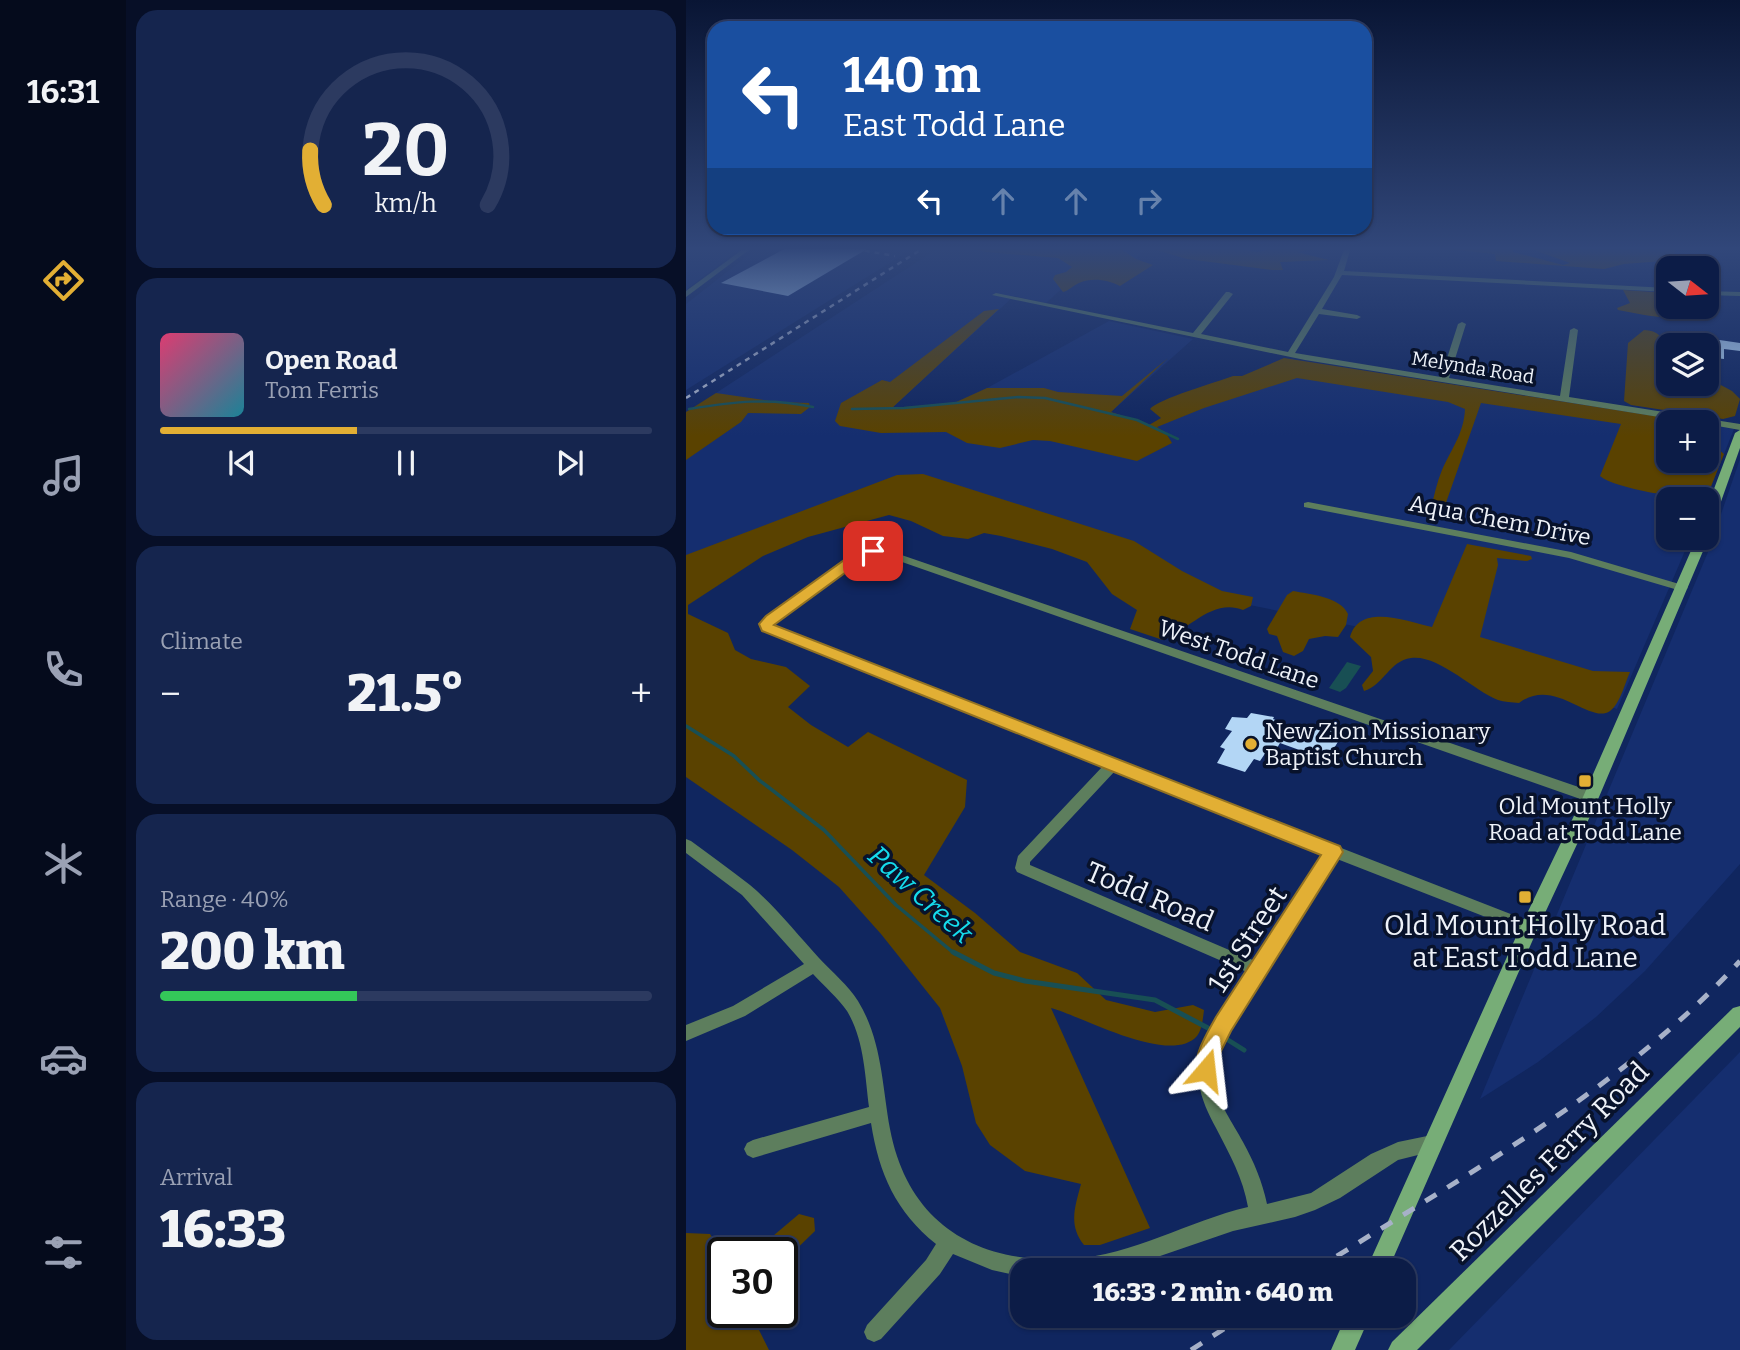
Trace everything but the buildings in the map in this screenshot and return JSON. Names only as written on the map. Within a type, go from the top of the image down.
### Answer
[{"type":"street","name":"Melynda Road","points":[[1069,310],[1290,355],[1740,427]]},
{"type":"street","points":[[1195,336],[1216,310]]},
{"type":"street","points":[[1290,355],[1318,311],[1357,317]]},
{"type":"street","points":[[1444,380],[1462,324]]},
{"type":"street","points":[[1564,399],[1574,330]]},
{"type":"street","points":[[1719,491],[1740,433]]},
{"type":"street","name":"Aqua Chem Drive","points":[[1308,505],[1572,555],[1682,587]]},
{"type":"street","points":[[1382,1258],[1529,928],[1591,797],[1698,550]]},
{"type":"street","name":"West Todd Lane","points":[[1112,765],[792,639],[769,629],[767,624],[859,556],[873,551],[883,552],[1591,797]]},
{"type":"street","points":[[1112,765],[1529,928]]},
{"type":"street","name":"Todd Road","points":[[1112,765],[1023,860],[1022,868],[1259,971]]},
{"type":"street","points":[[686,845],[747,891],[815,965],[841,989],[865,1027],[873,1056],[877,1113],[887,1159],[897,1185],[909,1205],[949,1242],[972,1253],[1007,1263],[1067,1270],[1099,1265],[1259,1214],[1290,1209],[1317,1200],[1385,1156],[1432,1144]]},
{"type":"street","name":"1st Street","points":[[1259,1214],[1250,1175],[1217,1115],[1209,1093],[1206,1070],[1216,1037],[1334,852]]},
{"type":"street","points":[[686,1033],[749,1005],[815,965]]},
{"type":"street","name":"Rozzelles Ferry Road","points":[[1400,1350],[1740,1014]]},
{"type":"street","points":[[753,1149],[877,1113]]},
{"type":"street","points":[[874,1332],[933,1267],[949,1242]]},
{"type":"street","points":[[1343,1350],[1353,1328]]},
{"type":"shaded area","points":[[686,310],[814,310],[686,390]]},
{"type":"shaded area","points":[[843,310],[999,310],[892,408],[960,403],[1109,321],[1193,339],[1111,412],[1151,425],[1288,359],[1656,417],[1656,473],[1716,473],[1711,487],[1656,487],[1656,550],[1685,550],[1617,709],[1429,641],[1124,580],[1127,551],[904,488],[686,578],[686,435],[716,393]]},
{"type":"shaded area","points":[[998,310],[892,408],[954,403],[987,388],[1044,388],[1058,392],[1122,396],[1168,358],[1111,412],[1149,425],[1161,418],[1150,409],[1164,400],[1233,376],[1242,376],[1284,358],[1656,416],[1656,473],[1716,473],[1711,487],[1656,487],[1656,493],[1620,485],[1600,476],[1621,424],[1481,403],[1441,517],[1436,517],[1431,508],[1437,484],[1460,433],[1465,409],[1448,402],[1297,378],[1204,408],[1157,427],[1166,433],[1172,443],[1137,461],[1050,441],[1033,440],[1000,448],[967,443],[946,432],[881,433],[840,426],[835,421],[841,403],[882,380],[890,382],[984,311]]},
{"type":"shaded area","points":[[1618,310],[1656,310],[1656,316],[1653,316]]},
{"type":"shaded area","points":[[1644,330],[1656,333],[1656,396],[1719,396],[1719,384],[1740,399],[1735,416],[1723,419],[1719,418],[1719,410],[1664,410],[1631,405],[1624,401],[1628,343]]},
{"type":"shaded area","points":[[716,393],[777,402],[809,403],[810,407],[801,414],[748,413],[741,422],[686,460],[686,412]]},
{"type":"shaded area","points":[[1719,426],[1734,429],[1719,466]]},
{"type":"shaded area","points":[[1719,450],[1724,454],[1719,466]]},
{"type":"shaded area","points":[[1740,459],[1740,864],[1645,971],[1596,1017],[1538,1062],[1480,1099],[1709,550],[1719,550],[1719,520]]},
{"type":"shaded area","points":[[923,474],[1134,541],[1182,571],[1222,591],[1253,597],[1251,606],[1243,610],[1221,608],[1163,640],[1130,629],[1137,610],[1112,594],[1087,562],[1052,549],[1001,536],[984,533],[968,539],[943,536],[911,521],[889,515],[808,537],[763,556],[688,605],[688,614],[728,633],[735,650],[751,659],[786,667],[810,686],[788,707],[811,725],[848,747],[868,732],[967,780],[965,807],[924,875],[975,913],[1020,952],[1077,973],[1106,1000],[1155,1012],[1193,1005],[1204,1010],[1197,1036],[1184,1044],[1167,1046],[1126,1037],[1051,1008],[1150,1228],[1100,1245],[1084,1245],[1076,1230],[1074,1216],[1081,1184],[1025,1171],[990,1145],[976,1123],[962,1066],[940,1008],[881,934],[839,887],[792,850],[686,777],[686,555],[897,475]]},
{"type":"shaded area","points":[[1467,544],[1531,556],[1532,559],[1527,561],[1497,558],[1498,565],[1480,637],[1593,671],[1630,672],[1614,708],[1602,714],[1558,697],[1545,695],[1532,696],[1519,703],[1500,701],[1444,667],[1421,658],[1403,660],[1377,684],[1364,691],[1362,685],[1373,671],[1371,657],[1350,637],[1355,626],[1374,617],[1386,617],[1432,627]]},
{"type":"shaded area","points":[[1293,591],[1332,600],[1348,614],[1346,625],[1338,637],[1309,639],[1303,651],[1294,656],[1283,652],[1277,636],[1269,634],[1267,629],[1287,595]]},
{"type":"shaded area","points":[[1347,662],[1361,666],[1346,688],[1340,692],[1329,688]]},
{"type":"shaded area","points":[[1740,1052],[1740,1350],[1449,1350]]},
{"type":"shaded area","points":[[799,1214],[814,1218],[815,1231],[798,1247],[798,1237],[772,1237]]},
{"type":"shaded area","points":[[686,1233],[710,1234],[712,1237],[707,1237],[707,1328],[758,1328],[769,1350],[686,1350]]},
{"type":"waterway","points":[[852,409],[904,408],[1018,397],[1045,398],[1137,420],[1178,439]]},
{"type":"waterway","points":[[689,409],[751,402],[781,402],[813,407]]},
{"type":"waterway","name":"Paw Creek","points":[[686,726],[734,756],[759,780],[824,830],[896,905],[955,954]]},
{"type":"waterway","name":"Paw Creek","points":[[953,952],[994,973],[1025,981],[1155,1000],[1208,1028]]},
{"type":"waterway","name":"Paw Creek","points":[[1228,1040],[1244,1050]]},
{"type":"railway","points":[[686,398],[825,310]]},
{"type":"railway","points":[[1334,1258],[1483,1165],[1593,1090],[1645,1050],[1694,1007],[1740,961]]},
{"type":"railway","points":[[1191,1350],[1225,1328]]},
{"type":"place","name":"New Zion Missionary Baptist Church","points":[[1251,744]]},
{"type":"place","name":"Old Mount Holly Road at Todd Lane","points":[[1585,781]]},
{"type":"place","name":"Old Mount Holly Road at East Todd Lane","points":[[1525,897]]},
{"type":"route","points":[[873,551],[859,556],[771,619],[767,624],[768,628],[1334,852],[1223,1024],[1210,1049],[1206,1070]]}]
